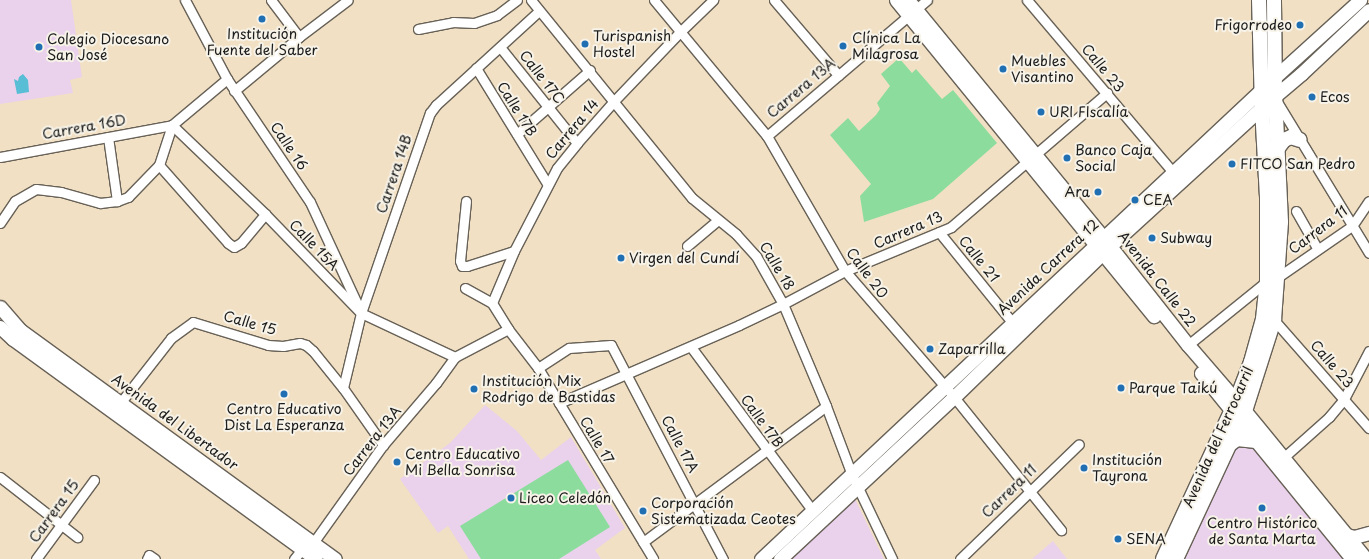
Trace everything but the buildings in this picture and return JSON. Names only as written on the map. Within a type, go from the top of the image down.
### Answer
[{"type":"main road","name":"Avenida del Ferrocarril","points":[[1163,559],[1238,411],[1274,320],[1273,279],[1261,90],[1259,0]]},
{"type":"main road","name":"Avenida del Ferrocarril","points":[[1176,559],[1229,445],[1273,279],[1281,222],[1274,97],[1274,0]]},
{"type":"main road","points":[[1278,148],[1284,140],[1291,137],[1300,140]]},
{"type":"main road","points":[[1229,445],[1237,439],[1256,441]]},
{"type":"street","name":"Calle 16","points":[[185,0],[234,91],[310,202],[362,313]]},
{"type":"street","points":[[271,0],[299,37]]},
{"type":"street","points":[[234,91],[299,37],[348,0]]},
{"type":"street","points":[[418,29],[453,22],[474,23],[497,15],[517,0]]},
{"type":"street","name":"Calle 18","points":[[530,0],[590,70],[692,198],[736,234],[756,256],[783,304],[826,406],[854,481],[892,559]]},
{"type":"street","name":"Calle 20","points":[[654,0],[767,136],[845,271],[954,397],[1061,530]]},
{"type":"street","name":"Carrera 14","points":[[492,303],[514,251],[557,168],[614,101],[713,0]]},
{"type":"street","points":[[774,0],[838,75]]},
{"type":"street","name":"Avenida Calle 22","points":[[896,0],[911,8],[1238,411],[1283,458],[1365,558]]},
{"type":"street","name":"Carrera 13A","points":[[767,136],[838,75],[911,8],[927,0]]},
{"type":"street","name":"Calle 23","points":[[1028,0],[1173,172]]},
{"type":"street","name":"Avenida Carrera 12","points":[[761,559],[813,511],[854,481],[954,397],[1173,172],[1275,77],[1364,5]]},
{"type":"street","name":"Avenida Carrera 12","points":[[780,559],[944,387],[1012,322],[1274,97],[1364,5]]},
{"type":"street","name":"Carrera 14B","points":[[343,388],[362,313],[430,113],[436,105],[540,11]]},
{"type":"street","name":"Calle 17C","points":[[500,47],[577,143]]},
{"type":"street","name":"Calle 17B","points":[[476,68],[548,185]]},
{"type":"street","points":[[517,134],[590,70]]},
{"type":"street","points":[[0,223],[15,201],[36,189],[61,192],[100,203],[128,197],[159,165],[172,125],[227,79]]},
{"type":"street","name":"Carrera 13","points":[[559,403],[691,347],[783,304],[845,271],[951,227],[1107,93]]},
{"type":"street","points":[[1274,97],[1369,253]]},
{"type":"street","name":"Calle 15A","points":[[172,125],[265,214],[362,313],[455,357]]},
{"type":"street","name":"Carrera 16D","points":[[0,157],[172,125]]},
{"type":"street","points":[[108,137],[117,200]]},
{"type":"street","points":[[159,165],[228,243],[234,247],[241,243],[265,214]]},
{"type":"street","points":[[466,201],[460,261],[462,266],[467,266],[514,251]]},
{"type":"street","name":"Carrera 11","points":[[1188,345],[1273,279],[1317,248],[1352,226],[1369,201]]},
{"type":"street","points":[[1296,211],[1317,248]]},
{"type":"street","points":[[687,246],[718,220]]},
{"type":"street","name":"Calle 21","points":[[939,232],[1012,322]]},
{"type":"street","name":"Avenida Calle 22","points":[[1103,245],[1188,345],[1238,411],[1256,441],[1352,559]]},
{"type":"street","name":"Calle 17","points":[[466,288],[492,303],[508,329],[538,368],[653,559]]},
{"type":"street","name":"Avenida del Libertador","points":[[1,311],[20,330],[121,402],[303,550],[335,559]]},
{"type":"street","name":"Calle 23","points":[[1274,320],[1369,428]]},
{"type":"street","name":"Calle 15","points":[[121,402],[171,338],[193,322],[268,345],[283,346],[300,343],[306,345],[343,388],[383,445]]},
{"type":"street","name":"Avenida del Libertador","points":[[0,327],[13,339],[316,559]]},
{"type":"street","points":[[455,357],[508,329]]},
{"type":"street","name":"Calle 17A","points":[[538,368],[569,348],[610,344],[695,502],[723,559]]},
{"type":"street","name":"Calle 17B","points":[[691,347],[765,450],[813,511]]},
{"type":"street","points":[[1283,458],[1329,417],[1344,399],[1368,355]]},
{"type":"street","name":"Carrera 13A","points":[[303,550],[383,445],[436,384],[455,357]]},
{"type":"street","points":[[643,542],[826,406]]},
{"type":"street","name":"Carrera 11","points":[[960,559],[1029,490],[1079,444]]},
{"type":"street","points":[[0,477],[77,537]]},
{"type":"street","name":"Carrera 15","points":[[36,559],[94,480]]},
{"type":"street","points":[[1347,535],[1354,537],[1369,533]]},
{"type":"street","points":[[1365,558],[1369,543]]},
{"type":"street","points":[[146,559],[149,555],[155,559]]},
{"type":"shaded area","name":"Colegio Diocesano San José","points":[[0,0],[71,0],[82,77],[70,80],[73,93],[0,104]]},
{"type":"shaded area","name":"Liceo Celedón","points":[[485,405],[517,431],[541,460],[571,437],[625,528],[595,550],[601,559],[469,559],[448,526],[438,533],[400,479],[450,443]]},
{"type":"shaded area","name":"Centro Histórico de Santa Marta","points":[[1244,411],[1367,559],[1174,559]]},
{"type":"shaded area","points":[[854,497],[884,559],[787,559]]},
{"type":"shaded area","points":[[1053,541],[1067,559],[1032,559]]},
{"type":"green space","points":[[899,58],[912,73],[916,69],[942,99],[953,90],[997,143],[933,199],[864,222],[860,196],[871,184],[830,135],[848,118],[859,131],[876,115],[880,109],[877,103],[890,86],[881,74]]},
{"type":"green space","points":[[568,460],[610,527],[559,559],[481,559],[460,526]]},
{"type":"water","points":[[23,74],[28,80],[29,92],[17,94],[14,79],[18,81],[19,77]]},
{"type":"place","name":"Institución Fuente del Saber","points":[[262,19]]},
{"type":"place","name":"Frigorrodeo","points":[[1300,25]]},
{"type":"place","name":"Turispanish Hostel","points":[[585,44]]},
{"type":"place","name":"Clínica La Milagrosa","points":[[843,46]]},
{"type":"place","name":"Colegio Diocesano San José","points":[[39,47]]},
{"type":"place","name":"Muebles Visantino","points":[[1003,69]]},
{"type":"place","name":"Ecos","points":[[1312,97]]},
{"type":"place","name":"URI FIscalía","points":[[1041,112]]},
{"type":"place","name":"Banco Caja Social","points":[[1067,158]]},
{"type":"place","name":"FITCO San Pedro","points":[[1232,164]]},
{"type":"place","name":"Ara","points":[[1098,192]]},
{"type":"place","name":"CEA","points":[[1135,200]]},
{"type":"place","name":"Subway","points":[[1152,238]]},
{"type":"place","name":"Virgen del Cundí","points":[[621,258]]},
{"type":"place","name":"Zaparrilla","points":[[930,349]]},
{"type":"place","name":"Parque Taikú","points":[[1121,388]]},
{"type":"place","name":"Institución Mix Rodrigo de Bastidas","points":[[474,389]]},
{"type":"place","name":"Centro Educativo Dist La Esperanza","points":[[284,394]]},
{"type":"place","name":"Centro Educativo Mi Bella Sonrisa","points":[[397,462]]},
{"type":"place","name":"Institución Tayrona","points":[[1084,468]]},
{"type":"place","name":"Liceo Celedón","points":[[511,498]]},
{"type":"place","name":"Centro Histórico de Santa Marta","points":[[1262,508]]},
{"type":"place","name":"Corporación Sistematizada Ceotes","points":[[643,511]]},
{"type":"place","name":"SENA","points":[[1118,539]]}]
